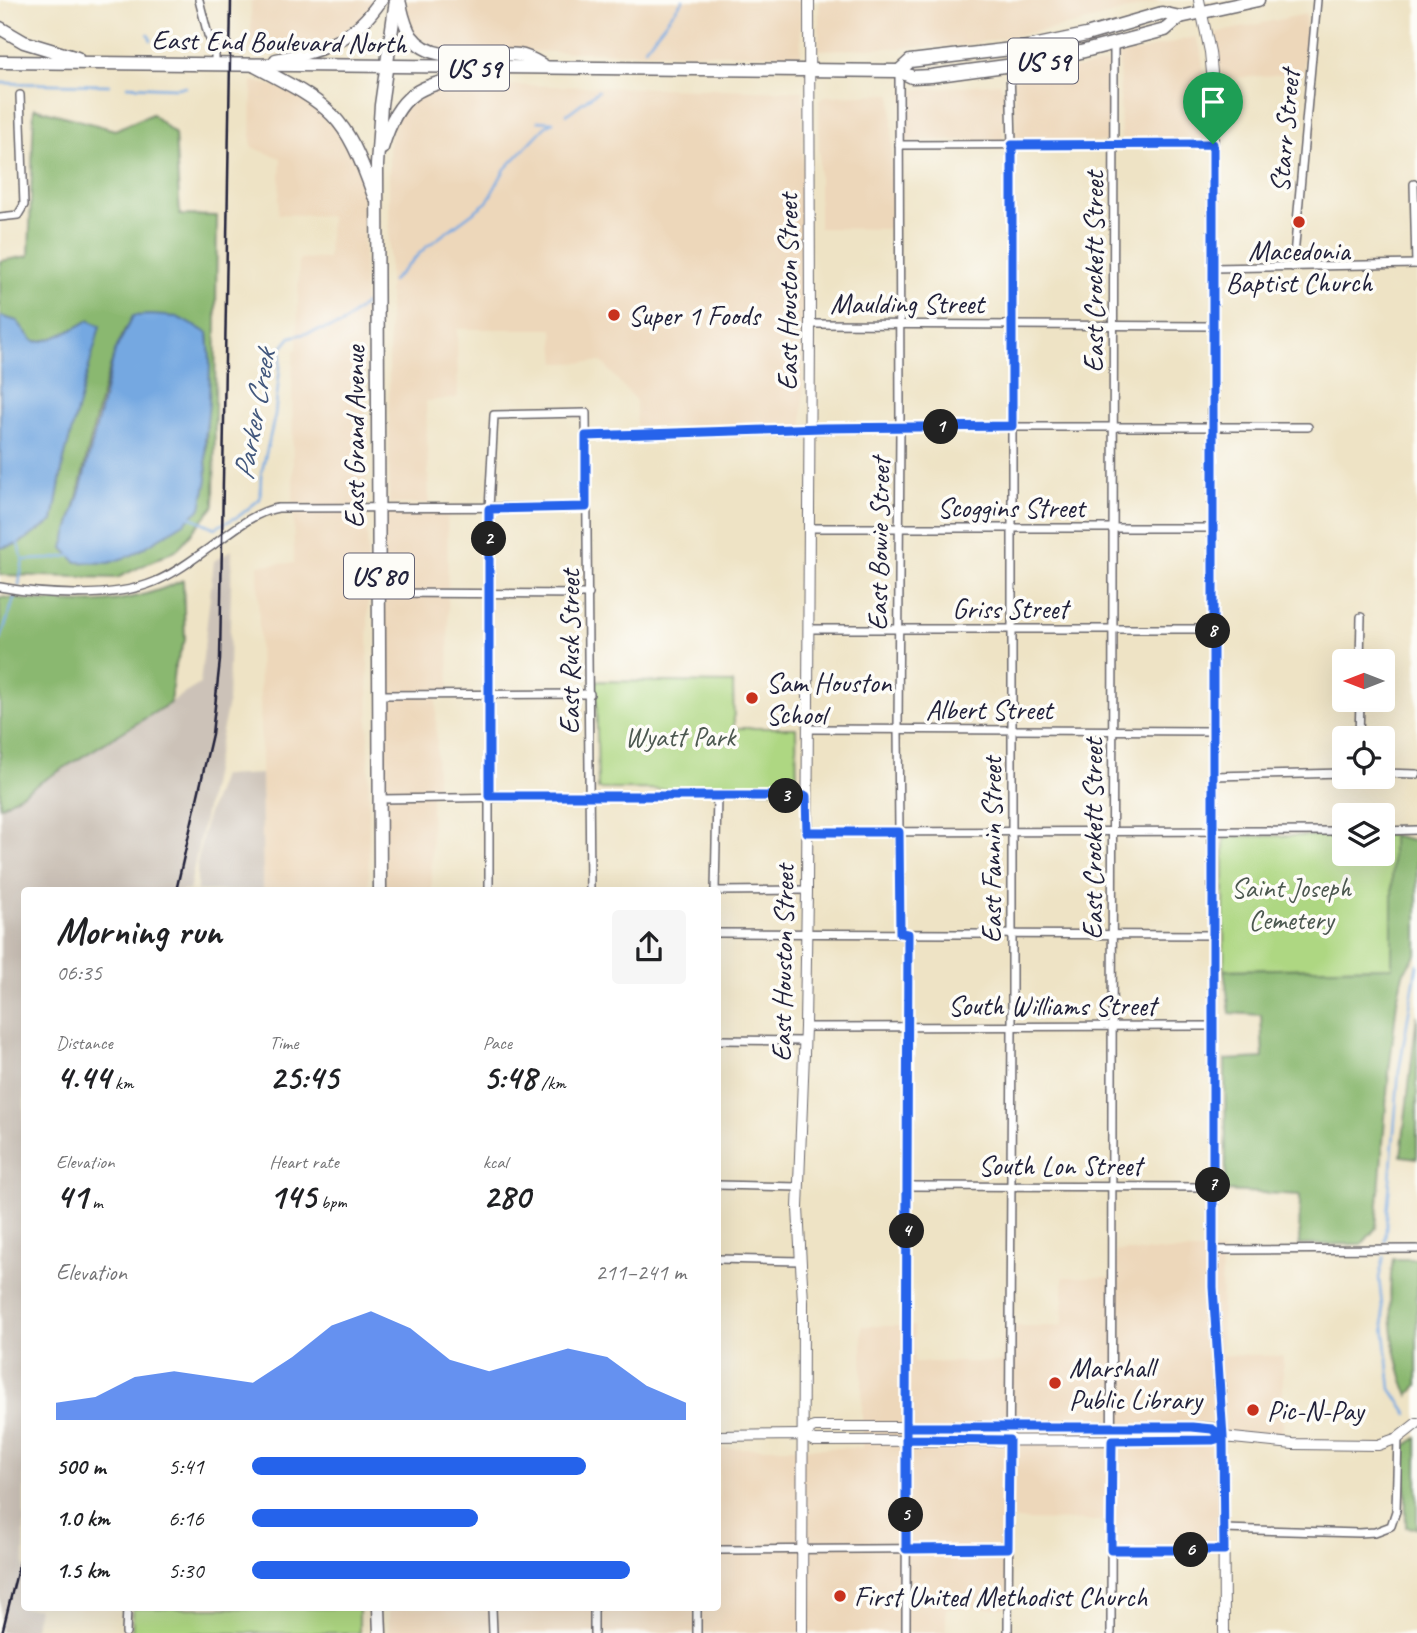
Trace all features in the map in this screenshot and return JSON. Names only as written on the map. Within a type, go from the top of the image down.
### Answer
[{"type":"highway","points":[[251,65],[303,54],[337,42],[365,21],[381,0]]},
{"type":"highway","points":[[398,0],[410,34],[428,49],[456,55],[521,55],[551,69]]},
{"type":"highway","name":"US 80","points":[[386,67],[398,0]]},
{"type":"highway","name":"US 59","points":[[810,72],[900,71],[912,77],[1050,60],[1165,30],[1180,17],[1200,6],[1258,0]]},
{"type":"highway","name":"US 59","points":[[900,71],[911,61],[1011,50],[1086,35],[1161,13],[1180,17]]},
{"type":"highway","points":[[0,28],[24,42],[94,63]]},
{"type":"highway","name":"East End Boulevard North","points":[[0,62],[810,72]]},
{"type":"highway","points":[[251,65],[316,99],[337,118],[357,150],[377,207]]},
{"type":"highway","name":"East Grand Avenue","points":[[380,887],[377,165],[386,67]]},
{"type":"highway","points":[[377,165],[393,117],[402,103],[414,93],[432,84],[507,68]]},
{"type":"highway","points":[[380,1611],[380,1633]]},
{"type":"street","points":[[199,0],[208,35],[215,49],[215,64]]},
{"type":"street","name":"East Houston Street","points":[[802,1633],[803,1303],[799,1187],[807,890],[809,0]]},
{"type":"street","name":"Starr Street","points":[[1293,267],[1317,0]]},
{"type":"street","points":[[1200,6],[1212,61],[1213,1250],[1214,1311],[1223,1437],[1224,1633]]},
{"type":"street","name":"East Crockett Street","points":[[1111,1633],[1114,45]]},
{"type":"street","name":"East Fannin Street","points":[[1008,1633],[1012,1027],[1010,66]]},
{"type":"street","name":"East Bowie Street","points":[[900,71],[898,730],[899,832],[908,1027],[906,1633]]},
{"type":"street","points":[[0,217],[18,215],[24,205],[20,95]]},
{"type":"street","points":[[899,145],[1213,144]]},
{"type":"street","points":[[1213,268],[1416,264],[1413,184]]},
{"type":"street","name":"Maulding Street","points":[[810,324],[1213,326]]},
{"type":"street","name":"East Rusk Street","points":[[489,509],[494,415],[586,413],[590,887]]},
{"type":"street","points":[[586,436],[900,427],[1308,427]]},
{"type":"street","points":[[0,587],[31,592],[112,593],[134,590],[166,577],[257,515],[271,509],[586,507]]},
{"type":"street","points":[[489,509],[489,887]]},
{"type":"street","name":"Scoggins Street","points":[[809,528],[1213,528]]},
{"type":"street","points":[[379,593],[589,594]]},
{"type":"street","points":[[1360,649],[1361,617]]},
{"type":"street","name":"Griss Street","points":[[808,629],[1213,629]]},
{"type":"street","points":[[380,695],[590,694]]},
{"type":"street","name":"Albert Street","points":[[807,729],[1213,731]]},
{"type":"street","points":[[1213,776],[1332,773]]},
{"type":"street","points":[[1395,773],[1417,774]]},
{"type":"street","points":[[380,799],[489,796],[806,796]]},
{"type":"street","points":[[716,887],[717,796]]},
{"type":"street","points":[[1395,831],[1417,830]]},
{"type":"street","points":[[807,832],[1332,831]]},
{"type":"street","points":[[721,891],[807,890]]},
{"type":"street","points":[[721,933],[1213,935]]},
{"type":"street","name":"South Williams Street","points":[[805,1027],[1214,1026]]},
{"type":"street","points":[[721,1040],[805,1041]]},
{"type":"street","points":[[721,1185],[799,1187]]},
{"type":"street","name":"South Lon Street","points":[[907,1186],[1213,1187]]},
{"type":"street","points":[[1213,1250],[1417,1249]]},
{"type":"street","points":[[721,1259],[800,1261]]},
{"type":"street","points":[[721,1436],[802,1435],[814,1441],[1112,1441],[1213,1440],[1223,1437],[1293,1444],[1365,1446],[1398,1438],[1417,1423]]},
{"type":"street","points":[[802,1435],[814,1427],[1112,1427],[1212,1429],[1223,1437]]},
{"type":"street","points":[[1224,1529],[1359,1533],[1375,1532],[1391,1526],[1396,1511],[1398,1438]]},
{"type":"street","points":[[721,1550],[1008,1548]]},
{"type":"street","points":[[1111,1550],[1224,1550]]},
{"type":"street","points":[[126,1633],[127,1611]]},
{"type":"street","points":[[492,1611],[492,1633]]},
{"type":"street","points":[[594,1611],[594,1633]]},
{"type":"street","points":[[697,1611],[697,1633]]},
{"type":"shaded area","points":[[251,0],[375,0],[364,18],[337,38],[303,52],[251,50]]},
{"type":"shaded area","points":[[408,0],[800,0],[801,55],[440,50],[414,35],[406,15]]},
{"type":"shaded area","points":[[819,0],[1164,0],[1081,23],[962,46],[819,50]]},
{"type":"shaded area","points":[[1306,14],[1304,73],[1221,79],[1216,33]]},
{"type":"shaded area","points":[[1195,37],[1200,46],[1204,75],[1204,139],[1121,139],[1119,56]]},
{"type":"shaded area","points":[[1107,63],[1109,142],[1016,141],[1014,79]]},
{"type":"shaded area","points":[[252,81],[293,90],[328,115],[351,148],[363,184],[369,887],[263,887],[258,565],[294,563],[292,378],[294,350],[297,349],[299,259],[328,258],[330,216],[278,214],[281,158],[251,147]]},
{"type":"shaded area","points":[[999,83],[1004,90],[1003,140],[903,141],[903,91]]},
{"type":"shaded area","points":[[454,84],[803,91],[803,427],[636,426],[636,401],[602,362],[556,363],[553,329],[457,329],[458,398],[426,401],[429,504],[389,504],[389,143],[395,121],[410,101],[429,89]]},
{"type":"shaded area","points":[[892,94],[892,229],[819,228],[819,102],[823,96]]},
{"type":"shaded area","points":[[383,507],[447,507],[449,694],[436,694],[437,793],[431,794],[432,887],[385,887]]},
{"type":"shaded area","points":[[232,550],[228,703],[190,887],[21,887],[21,1611],[37,1611],[33,1633],[0,1633],[0,807],[200,684],[214,561]]},
{"type":"shaded area","points":[[261,774],[263,887],[197,887],[197,863],[206,819],[222,776]]},
{"type":"shaded area","points":[[1116,1251],[1222,1251],[1221,1355],[1283,1356],[1283,1433],[1225,1433],[1224,1552],[1108,1551],[1108,1521],[1009,1520],[1008,1608],[946,1608],[946,1633],[389,1633],[389,1611],[721,1611],[721,1448],[862,1448],[862,1326],[914,1326],[914,1362],[1003,1362],[1004,1326],[1059,1326],[1063,1323],[1063,1277],[1116,1277]]},
{"type":"green space","points":[[34,108],[115,130],[152,114],[175,134],[180,215],[217,216],[214,506],[178,549],[117,578],[0,575],[0,548],[18,544],[53,521],[89,320],[61,335],[33,341],[17,321],[0,316],[0,261],[29,256]],"holes":[[[125,329],[208,333],[207,480],[109,563],[76,562],[63,548],[98,408]]]},
{"type":"green space","points":[[183,580],[185,640],[174,669],[170,703],[0,807],[0,597],[71,603],[116,600],[160,590]]},
{"type":"green space","name":"Wyatt Park","points":[[596,681],[733,683],[734,728],[796,728],[797,790],[598,789]]},
{"type":"green space","name":"Saint Joseph Cemetery","points":[[1224,836],[1332,836],[1332,866],[1392,866],[1393,967],[1224,970]]},
{"type":"green space","points":[[1395,836],[1417,841],[1417,953],[1403,974],[1397,1001],[1376,1228],[1362,1244],[1299,1245],[1300,1195],[1226,1191],[1225,1060],[1263,1058],[1261,1015],[1230,1013],[1224,970],[1392,967],[1392,866],[1395,866]]},
{"type":"green space","points":[[1417,1015],[1417,1158],[1401,1156]]},
{"type":"green space","points":[[1393,1259],[1417,1259],[1417,1385],[1409,1396],[1403,1381],[1392,1329],[1390,1292]]},
{"type":"green space","points":[[1417,1438],[1417,1528],[1406,1527],[1405,1446]]},
{"type":"green space","points":[[133,1611],[359,1611],[359,1633],[132,1633]]},
{"type":"water","points":[[0,316],[17,321],[33,341],[53,338],[89,320],[100,326],[64,459],[53,521],[18,544],[0,548]]},
{"type":"water","points":[[133,316],[177,317],[208,333],[209,402],[205,440],[207,480],[201,508],[184,523],[132,555],[109,563],[76,562],[63,548],[115,351]]},
{"type":"waterway","name":"Parker Creek","points":[[645,48],[683,0]]},
{"type":"waterway","points":[[148,35],[151,40]]},
{"type":"waterway","points":[[0,83],[109,85]]},
{"type":"waterway","points":[[127,86],[185,87]]},
{"type":"waterway","name":"Parker Creek","points":[[567,114],[598,91]]},
{"type":"waterway","points":[[538,121],[553,122]]},
{"type":"waterway","name":"Parker Creek","points":[[392,281],[425,248],[487,202],[505,169],[553,122]]},
{"type":"waterway","name":"Parker Creek","points":[[189,516],[215,528],[239,516],[260,499],[261,475],[275,415],[282,348],[291,337],[341,325],[365,304]]},
{"type":"waterway","points":[[18,544],[23,560]]},
{"type":"waterway","name":"Parker Creek","points":[[19,585],[23,560],[74,555]]},
{"type":"waterway","name":"Parker Creek","points":[[0,641],[15,596]]},
{"type":"waterway","points":[[1385,1241],[1399,1071],[1417,964]]},
{"type":"waterway","points":[[1384,1257],[1379,1278],[1391,1389],[1408,1414]]},
{"type":"railway","points":[[177,887],[212,734],[220,660],[231,0]]},
{"type":"railway","points":[[2,1633],[21,1556]]},
{"type":"place","name":"Macedonia Baptist Church","points":[[1299,222]]},
{"type":"place","name":"Super 1 Foods","points":[[614,315]]},
{"type":"place","name":"Sam Houston School","points":[[752,698]]},
{"type":"place","name":"Marshall Public Library","points":[[1055,1383]]},
{"type":"place","name":"Pic-N-Pay","points":[[1253,1410]]},
{"type":"place","name":"First United Methodist Church","points":[[840,1596]]},
{"type":"route","points":[[1213,144],[1012,145],[1012,426],[822,428],[586,436],[586,507],[489,509],[489,796],[806,796],[807,832],[899,832],[900,933],[908,934],[907,1106],[906,1427],[906,1439],[1009,1440],[1008,1548],[906,1549],[906,1427],[1192,1427],[1212,1429],[1223,1437],[1224,1550],[1111,1550],[1112,1441],[1213,1440],[1223,1437],[1213,1287],[1213,144]]}]
